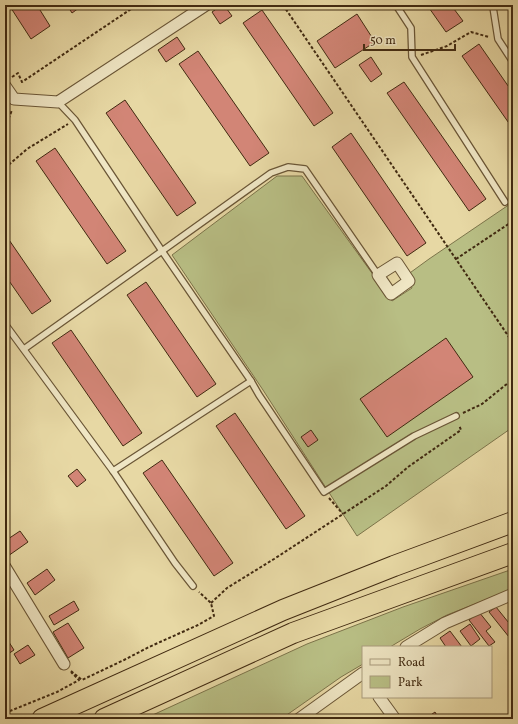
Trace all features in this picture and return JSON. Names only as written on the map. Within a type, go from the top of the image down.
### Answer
[{"type":"highway","points":[[42,719],[282,610],[509,521]]},
{"type":"highway","points":[[104,719],[293,633],[513,553]]},
{"type":"highway","points":[[282,610],[266,621],[262,628],[266,635],[271,638],[293,633]]},
{"type":"street","points":[[8,82],[14,99],[58,102],[206,5]]},
{"type":"street","points":[[5,567],[64,664]]},
{"type":"street","points":[[408,646],[445,623],[513,594]]},
{"type":"street","points":[[299,719],[362,674]]},
{"type":"street","points":[[379,698],[395,719]]},
{"type":"lane","points":[[396,5],[411,28],[412,57],[504,202]]},
{"type":"lane","points":[[492,5],[498,39],[513,62]]},
{"type":"lane","points":[[58,102],[75,120],[324,492],[414,436],[456,416]]},
{"type":"lane","points":[[24,349],[271,173],[288,167],[305,169],[378,275]]},
{"type":"lane","points":[[5,324],[113,471],[192,586]]},
{"type":"lane","points":[[113,471],[251,381]]},
{"type":"path","points":[[8,82],[18,73],[22,82],[137,5]]},
{"type":"path","points":[[283,5],[513,343]]},
{"type":"path","points":[[412,57],[447,46],[471,32],[498,39]]},
{"type":"path","points":[[6,167],[26,149],[75,120]]},
{"type":"path","points":[[5,144],[6,167]]},
{"type":"path","points":[[456,259],[513,221]]},
{"type":"path","points":[[211,603],[227,588],[386,486],[408,468],[461,430],[456,416],[482,404],[513,379]]},
{"type":"path","points":[[324,492],[343,514]]},
{"type":"path","points":[[5,713],[57,692],[214,616],[211,603],[192,586]]},
{"type":"path","points":[[64,664],[81,680]]},
{"type":"green space","points":[[277,176],[302,176],[392,301],[412,288],[407,275],[513,202],[513,427],[357,536],[263,390],[172,255]]},
{"type":"green space","points":[[513,569],[513,589],[447,615],[392,646],[362,646],[362,665],[341,677],[281,719],[144,719],[307,644],[403,607]]},
{"type":"building","points":[[9,5],[48,5],[40,10],[50,26],[31,39]]},
{"type":"building","points":[[67,5],[83,5],[72,13]]},
{"type":"building","points":[[224,5],[232,16],[220,24],[212,12]]},
{"type":"building","points":[[427,5],[451,5],[463,21],[446,32]]},
{"type":"building","points":[[262,10],[333,113],[314,126],[243,23]]},
{"type":"building","points":[[357,14],[375,42],[335,68],[317,41]]},
{"type":"building","points":[[177,37],[185,49],[166,62],[158,50]]},
{"type":"building","points":[[479,44],[513,93],[513,129],[462,56]]},
{"type":"building","points":[[198,51],[269,153],[250,166],[179,64]]},
{"type":"building","points":[[371,57],[382,74],[371,82],[359,65]]},
{"type":"building","points":[[404,82],[486,199],[469,211],[387,93]]},
{"type":"building","points":[[125,100],[196,203],[177,216],[106,113]]},
{"type":"building","points":[[351,133],[426,243],[407,256],[332,147]]},
{"type":"building","points":[[55,148],[126,251],[107,264],[36,161]]},
{"type":"building","points":[[5,234],[51,301],[32,314],[5,275]]},
{"type":"building","points":[[146,282],[216,384],[197,397],[127,295]]},
{"type":"building","points":[[71,330],[142,433],[123,446],[52,343]]},
{"type":"building","points":[[446,338],[473,377],[387,437],[360,399]]},
{"type":"building","points":[[235,413],[305,516],[286,529],[216,426]]},
{"type":"building","points":[[311,430],[318,440],[308,447],[301,437]]},
{"type":"building","points":[[162,460],[233,563],[214,576],[143,473]]},
{"type":"building","points":[[77,469],[86,480],[77,487],[68,476]]},
{"type":"building","points":[[20,531],[28,542],[8,556],[5,551],[5,541]]},
{"type":"building","points":[[47,569],[55,580],[35,595],[27,583]]},
{"type":"building","points":[[74,601],[79,610],[54,625],[49,616]]},
{"type":"building","points":[[496,607],[513,628],[513,633],[509,637],[489,612]]},
{"type":"building","points":[[479,612],[491,627],[486,631],[495,642],[489,646],[469,620]]},
{"type":"building","points":[[68,623],[84,648],[68,658],[53,632]]},
{"type":"building","points":[[470,624],[480,639],[471,646],[460,631]]},
{"type":"building","points":[[450,631],[461,646],[445,646],[440,638]]},
{"type":"building","points":[[7,639],[14,650],[5,656],[5,640]]},
{"type":"building","points":[[28,645],[35,655],[20,664],[14,654]]},
{"type":"building","points":[[435,712],[439,719],[425,719]]}]
